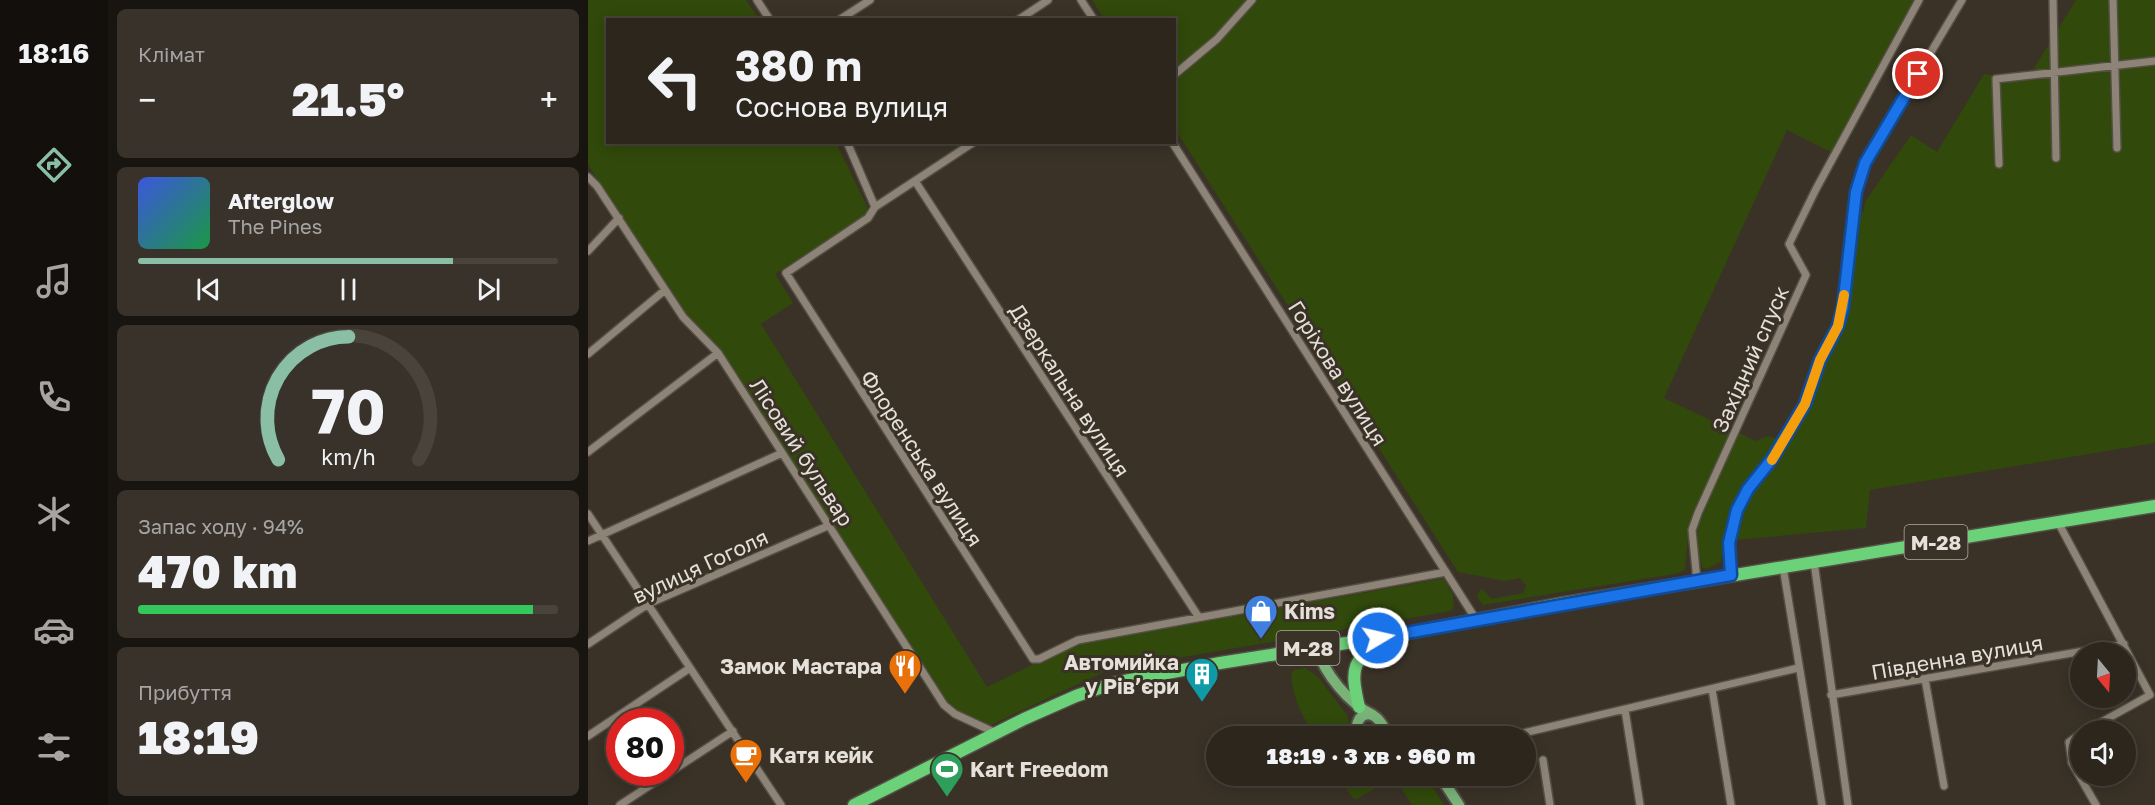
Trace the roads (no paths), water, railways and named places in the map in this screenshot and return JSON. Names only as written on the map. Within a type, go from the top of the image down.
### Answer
[{"type":"highway","name":"М-28","points":[[854,805],[996,733],[1076,696],[1114,683],[1731,575],[2155,506]]},
{"type":"highway","points":[[1359,707],[1353,682],[1355,665],[1366,652],[1397,635]]},
{"type":"main road","points":[[1316,647],[1321,661],[1346,694],[1359,707],[1373,715],[1378,726]]},
{"type":"main road","points":[[1346,694],[1353,709],[1356,724]]},
{"type":"main road","points":[[1356,724],[1364,716],[1373,715]]},
{"type":"main road","points":[[1447,786],[1459,805]]},
{"type":"street","points":[[757,0],[770,18]]},
{"type":"street","points":[[842,18],[870,0]]},
{"type":"street","points":[[1021,18],[1048,0]]},
{"type":"street","points":[[1082,0],[1093,18]]},
{"type":"street","points":[[1176,73],[1217,39],[1252,0]]},
{"type":"street","name":"Західний спуск","points":[[1697,581],[1692,541],[1698,513],[1806,274],[1789,244],[1815,189],[1919,0]]},
{"type":"street","points":[[1731,575],[1729,543],[1737,510],[1748,489],[1772,459],[1805,404],[1820,360],[1838,326],[1843,307],[1856,192],[1865,163],[1962,0]]},
{"type":"street","points":[[2054,0],[2056,158]]},
{"type":"street","points":[[2113,0],[2117,148]]},
{"type":"street","points":[[1999,164],[1996,79],[2155,61]]},
{"type":"street","points":[[848,144],[875,207],[971,144]]},
{"type":"street","name":"Горіхова вулиця","points":[[1173,144],[1477,621]]},
{"type":"street","name":"Лісовий бульвар","points":[[588,177],[619,218],[683,317],[718,353],[944,705],[955,714],[996,733]]},
{"type":"street","name":"Дзеркальна вулиця","points":[[915,181],[1198,616]]},
{"type":"street","name":"Флоренська вулиця","points":[[875,207],[868,218],[786,273],[1033,659],[1039,659],[1078,640],[1198,616]]},
{"type":"street","points":[[588,251],[619,218]]},
{"type":"street","points":[[588,354],[665,290]]},
{"type":"street","points":[[588,452],[718,353]]},
{"type":"street","points":[[588,541],[601,533],[782,453]]},
{"type":"street","points":[[588,514],[781,805]]},
{"type":"street","points":[[2058,522],[2123,642]]},
{"type":"street","name":"вулиця Гоголя","points":[[588,644],[648,604],[830,525]]},
{"type":"street","points":[[1814,562],[1848,805]]},
{"type":"street","points":[[1783,567],[1822,805]]},
{"type":"street","points":[[1198,616],[1446,572]]},
{"type":"street","name":"Південна вулиця","points":[[1832,696],[2070,653]]},
{"type":"street","points":[[588,736],[690,668]]},
{"type":"street","points":[[1536,730],[1798,668]]},
{"type":"street","points":[[2136,668],[2150,695],[2136,703]]},
{"type":"street","points":[[1924,679],[1944,786]]},
{"type":"street","points":[[1712,689],[1731,805]]},
{"type":"street","points":[[2105,720],[2127,708]]},
{"type":"street","points":[[1625,710],[1640,805]]},
{"type":"street","points":[[620,805],[733,731]]},
{"type":"street","points":[[1543,760],[1550,805]]},
{"type":"street","points":[[2085,786],[2096,805]]},
{"type":"place","name":"Kims","points":[[1261,640]]},
{"type":"place","name":"Замок Мастара","points":[[905,695]]},
{"type":"place","name":"Автомийка у Рівʼєри","points":[[1202,703]]},
{"type":"place","name":"Катя кейк","points":[[746,784]]},
{"type":"place","name":"Kart Freedom","points":[[947,798]]}]
